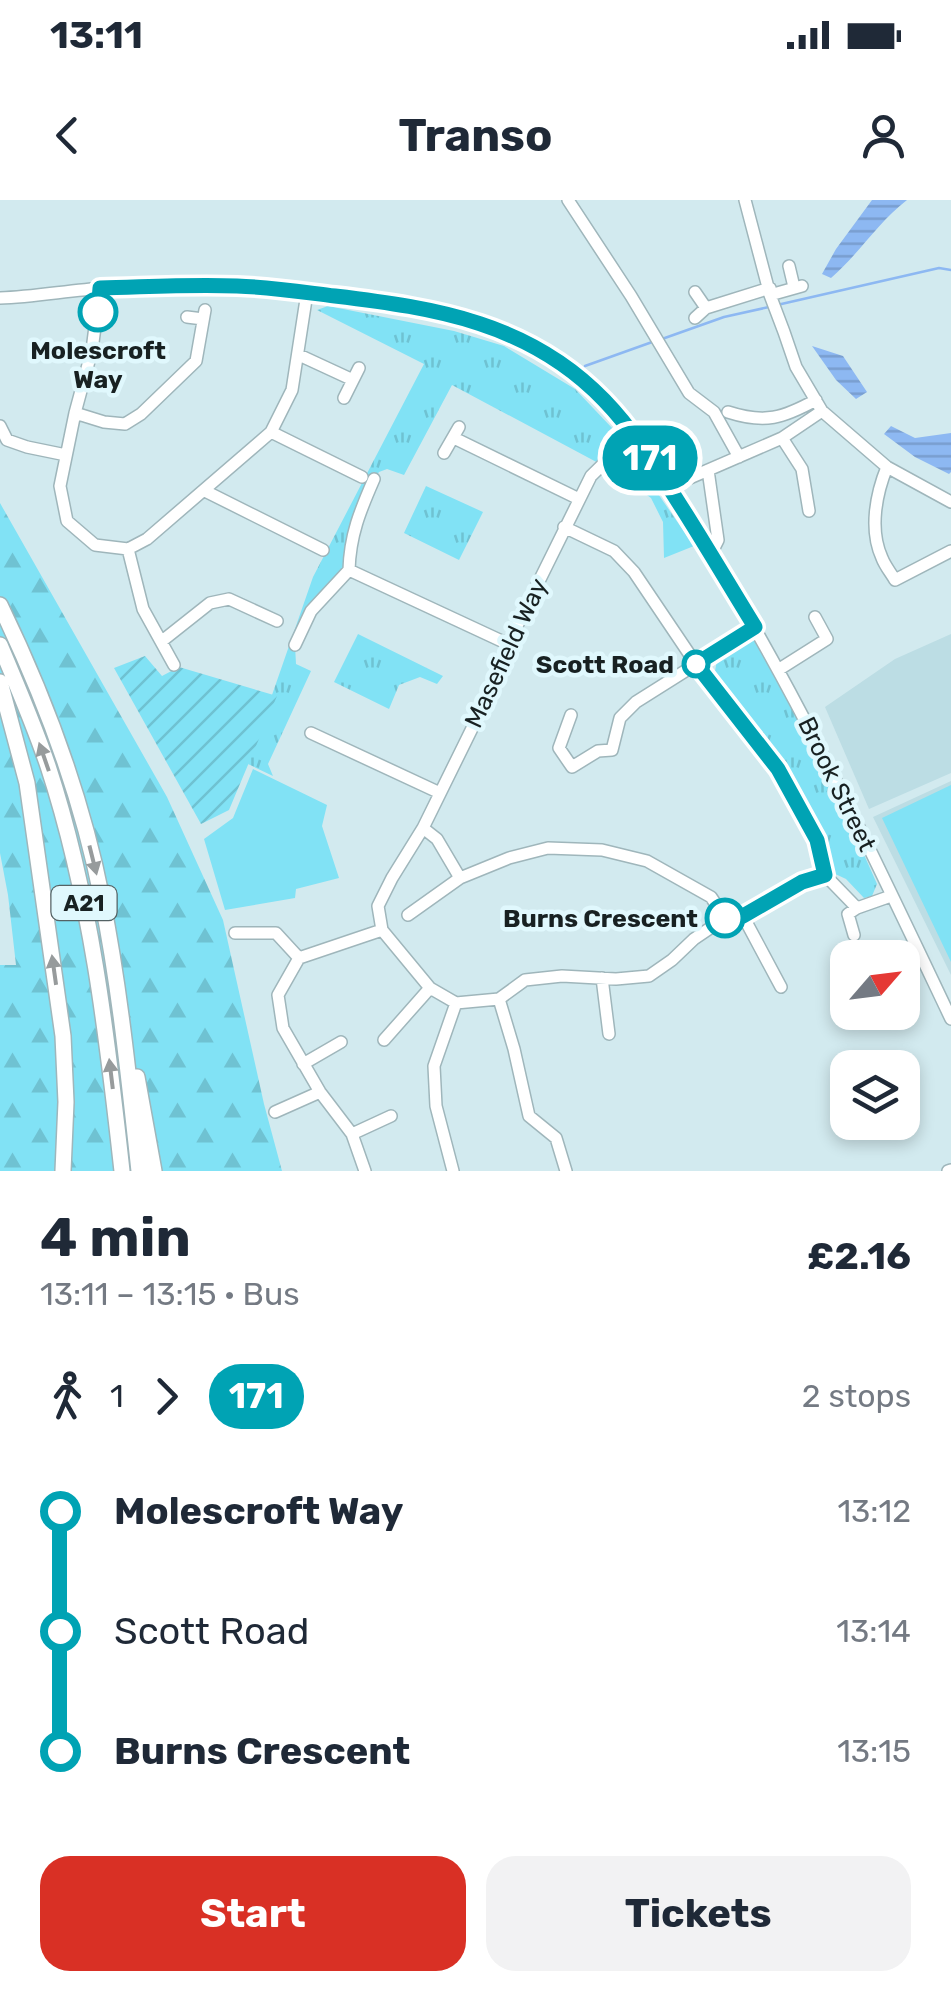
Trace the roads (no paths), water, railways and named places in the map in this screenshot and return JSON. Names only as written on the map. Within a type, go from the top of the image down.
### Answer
[{"type":"highway","name":"A21","points":[[0,605],[68,768],[102,898],[120,1004],[139,1171]]},
{"type":"highway","name":"A21","points":[[0,645],[48,769],[83,897],[122,1171]]},
{"type":"highway","points":[[0,682],[27,783],[63,1036],[63,1171]]},
{"type":"highway","points":[[120,1004],[154,1171]]},
{"type":"street","points":[[568,200],[690,393],[714,412],[739,457]]},
{"type":"street","points":[[745,200],[796,367],[819,406],[887,467],[951,502]]},
{"type":"street","points":[[695,318],[706,308],[798,286],[788,266]]},
{"type":"street","name":"Brook Street","points":[[0,298],[100,288],[240,286],[431,310],[493,327],[524,341],[583,380],[634,434],[755,627],[843,792],[951,1019]]},
{"type":"street","points":[[100,288],[92,350],[60,486],[67,521],[95,545],[128,550],[205,491],[271,432],[292,390],[308,293]]},
{"type":"street","points":[[695,292],[706,308]]},
{"type":"street","points":[[75,413],[125,424],[141,414],[196,361],[204,315],[186,317]]},
{"type":"street","points":[[299,355],[356,374],[344,398]]},
{"type":"street","points":[[728,412],[764,420],[819,406]]},
{"type":"street","points":[[669,487],[782,438],[819,406]]},
{"type":"street","points":[[0,426],[7,440],[66,455]]},
{"type":"street","points":[[271,432],[368,478],[349,546],[349,570],[311,611],[295,645]]},
{"type":"street","points":[[444,453],[456,433],[578,499]]},
{"type":"street","name":"Masefield Way","points":[[382,930],[378,906],[423,828],[487,698],[508,644],[578,499],[600,464],[634,434]]},
{"type":"street","points":[[782,438],[802,469],[809,510]]},
{"type":"street","points":[[887,467],[880,486],[874,532],[882,558],[903,592]]},
{"type":"street","points":[[708,470],[718,540],[711,554]]},
{"type":"street","points":[[205,491],[322,550]]},
{"type":"street","points":[[564,528],[614,552],[634,572],[696,664],[778,769],[817,840],[825,875],[857,908]]},
{"type":"street","points":[[128,550],[142,609],[174,665]]},
{"type":"street","points":[[895,580],[951,551]]},
{"type":"street","points":[[349,570],[508,644]]},
{"type":"street","points":[[162,641],[210,603],[228,599],[278,621]]},
{"type":"street","points":[[778,670],[827,639],[815,617]]},
{"type":"street","points":[[571,716],[558,748],[573,772],[598,751],[612,750],[620,718],[636,702],[755,627]]},
{"type":"street","points":[[310,733],[440,793]]},
{"type":"street","points":[[423,828],[436,839],[460,878]]},
{"type":"street","points":[[408,915],[460,878],[508,858],[548,848],[602,850],[647,861],[710,896],[725,918]]},
{"type":"street","points":[[365,1171],[352,1134],[320,1092],[283,1028],[278,995],[299,958],[382,930],[430,988],[456,1003],[499,999],[524,980],[650,976],[725,918],[743,916],[802,882],[825,875]]},
{"type":"street","points":[[854,935],[848,914],[891,896]]},
{"type":"street","points":[[743,916],[781,986]]},
{"type":"street","points":[[235,933],[276,933],[299,958]]},
{"type":"street","points":[[602,978],[609,1034]]},
{"type":"street","points":[[384,1040],[430,988]]},
{"type":"street","points":[[499,999],[528,1116],[556,1138],[566,1171]]},
{"type":"street","points":[[452,1171],[436,1106],[434,1066],[456,1003]]},
{"type":"street","points":[[303,1064],[341,1042]]},
{"type":"street","points":[[275,1112],[320,1092]]},
{"type":"street","points":[[352,1134],[391,1116]]},
{"type":"waterway","points":[[777,305],[939,268],[951,270]]},
{"type":"waterway","points":[[662,339],[724,317],[769,307]]},
{"type":"waterway","points":[[585,366],[655,341]]},
{"type":"place","name":"Molescroft Way","points":[[98,312]]},
{"type":"place","name":"Scott Road","points":[[696,664]]},
{"type":"place","name":"Burns Crescent","points":[[725,918]]}]
